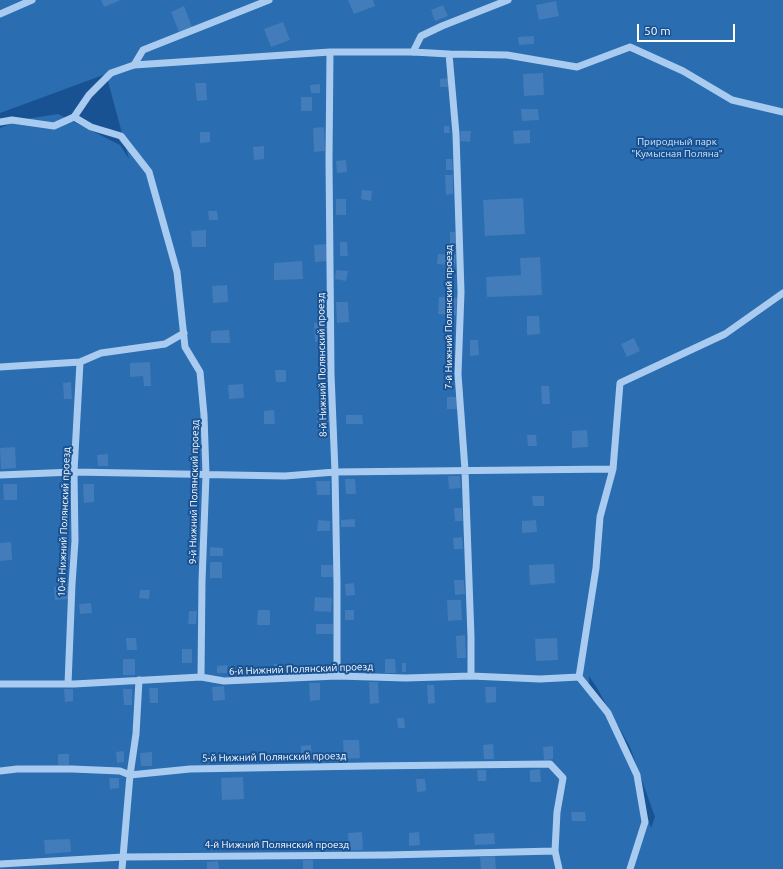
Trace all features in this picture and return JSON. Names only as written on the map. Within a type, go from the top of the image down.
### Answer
[{"type":"street","points":[[0,14],[32,0]]},
{"type":"street","points":[[134,65],[143,50],[269,0]]},
{"type":"street","points":[[413,52],[421,36],[442,26],[508,0]]},
{"type":"street","points":[[0,122],[12,120],[54,126],[74,118],[89,95],[111,73],[134,65],[330,52],[413,52],[507,55],[577,67],[630,47],[683,71],[732,100],[783,112]]},
{"type":"street","name":"8-й Нижний Полянский проезд","points":[[330,52],[329,160],[331,374],[335,472],[337,676]]},
{"type":"street","name":"7-й Нижний Полянский проезд","points":[[449,54],[456,141],[461,292],[458,374],[465,470],[471,676]]},
{"type":"street","name":"9-й Нижний Полянский проезд","points":[[74,118],[91,127],[121,136],[149,172],[177,272],[185,347],[200,372],[204,415],[206,475],[202,582],[201,677]]},
{"type":"street","points":[[630,869],[645,822],[637,775],[608,713],[579,677],[596,568],[600,518],[613,469],[620,383],[725,334],[783,293]]},
{"type":"street","points":[[0,367],[80,362],[101,353],[166,344],[184,333]]},
{"type":"street","name":"10-й Нижний Полянский проезд","points":[[68,684],[75,541],[74,472],[80,362]]},
{"type":"street","points":[[0,475],[74,472],[285,476],[335,472],[613,469]]},
{"type":"street","name":"6-й Нижний Полянский проезд","points":[[0,684],[68,684],[201,677],[224,682],[337,676],[406,678],[471,676],[540,679],[579,677]]},
{"type":"street","points":[[122,869],[130,774],[136,734],[139,680]]},
{"type":"street","name":"5-й Нижний Полянский проезд","points":[[0,771],[72,769],[120,771],[130,774],[190,769],[550,764],[562,778],[557,812],[555,850]]},
{"type":"street","points":[[555,850],[559,869]]},
{"type":"street","name":"4-й Нижний Полянский проезд","points":[[0,864],[123,857],[388,855],[555,850]]},
{"type":"green space","name":"Природный парк \"Кумысная Поляна\"","points":[[0,0],[783,0],[783,869],[0,869],[0,128],[20,120],[58,114],[120,145],[129,159],[106,74],[0,113]],"holes":[[[589,676],[630,747],[655,817],[651,828],[617,726],[589,684]]]},
{"type":"building","points":[[101,0],[119,0],[119,1],[104,7]]},
{"type":"building","points":[[348,0],[373,0],[375,6],[354,14]]},
{"type":"building","points":[[556,1],[559,16],[539,20],[536,5]]},
{"type":"building","points":[[443,5],[448,16],[435,21],[431,10]]},
{"type":"building","points":[[184,6],[192,27],[179,32],[171,12]]},
{"type":"building","points":[[283,22],[290,40],[271,47],[264,29]]},
{"type":"building","points":[[534,36],[534,44],[519,45],[518,37]]},
{"type":"building","points":[[543,73],[544,95],[524,96],[523,74]]},
{"type":"building","points":[[448,78],[448,87],[440,87],[440,79]]},
{"type":"building","points":[[195,83],[206,83],[207,100],[197,101]]},
{"type":"building","points":[[320,84],[320,93],[311,93],[310,85]]},
{"type":"building","points":[[301,97],[312,97],[312,111],[301,111]]},
{"type":"building","points":[[521,109],[538,109],[539,120],[522,121]]},
{"type":"building","points":[[444,126],[449,126],[450,133],[444,133]]},
{"type":"building","points":[[324,127],[325,151],[314,152],[313,128]]},
{"type":"building","points":[[530,130],[530,143],[514,144],[513,131]]},
{"type":"building","points":[[461,131],[471,131],[470,142],[460,141]]},
{"type":"building","points":[[200,132],[210,132],[210,142],[200,143]]},
{"type":"building","points":[[264,146],[264,159],[254,160],[253,147]]},
{"type":"building","points":[[446,159],[452,159],[453,170],[446,170]]},
{"type":"building","points":[[346,160],[347,172],[337,173],[336,161]]},
{"type":"building","points":[[445,175],[453,175],[453,194],[446,195]]},
{"type":"building","points":[[362,190],[372,191],[371,201],[361,199]]},
{"type":"building","points":[[523,198],[525,234],[485,236],[483,200]]},
{"type":"building","points":[[336,199],[346,199],[346,215],[336,215]]},
{"type":"building","points":[[208,211],[217,211],[218,220],[209,220]]},
{"type":"building","points":[[206,230],[206,247],[192,247],[191,231]]},
{"type":"building","points":[[450,232],[455,232],[456,244],[450,244]]},
{"type":"building","points":[[340,242],[347,242],[348,256],[340,256]]},
{"type":"building","points":[[327,244],[328,261],[315,262],[314,245]]},
{"type":"building","points":[[438,254],[456,255],[455,266],[437,264]]},
{"type":"building","points":[[540,257],[542,295],[487,297],[486,277],[521,275],[520,258]]},
{"type":"building","points":[[302,261],[303,279],[274,280],[274,263]]},
{"type":"building","points":[[336,270],[348,271],[346,281],[335,279]]},
{"type":"building","points":[[227,285],[228,302],[213,303],[212,286]]},
{"type":"building","points":[[439,297],[457,298],[456,315],[438,314]]},
{"type":"building","points":[[336,302],[348,302],[349,322],[337,323]]},
{"type":"building","points":[[527,316],[539,316],[540,334],[527,335]]},
{"type":"building","points":[[314,323],[327,323],[327,341],[315,342]]},
{"type":"building","points":[[229,330],[230,343],[211,343],[211,331]]},
{"type":"building","points":[[634,338],[640,351],[627,357],[621,344]]},
{"type":"building","points":[[470,340],[478,340],[479,355],[470,356]]},
{"type":"building","points":[[150,362],[151,386],[144,386],[143,376],[130,377],[130,363]]},
{"type":"building","points":[[275,370],[286,370],[286,382],[276,382]]},
{"type":"building","points":[[71,382],[72,399],[64,399],[63,383]]},
{"type":"building","points":[[243,384],[244,398],[229,399],[228,385]]},
{"type":"building","points":[[541,386],[549,386],[550,404],[542,404]]},
{"type":"building","points":[[447,397],[458,397],[458,409],[447,409]]},
{"type":"building","points":[[274,410],[275,424],[264,424],[264,411]]},
{"type":"building","points":[[317,410],[328,410],[329,423],[317,424]]},
{"type":"building","points":[[346,415],[362,415],[363,424],[346,424]]},
{"type":"building","points":[[587,430],[588,447],[572,448],[572,431]]},
{"type":"building","points":[[527,435],[536,435],[537,446],[528,446]]},
{"type":"building","points":[[15,447],[16,468],[1,469],[0,448]]},
{"type":"building","points":[[108,454],[108,466],[98,466],[97,455]]},
{"type":"building","points":[[448,476],[460,476],[461,488],[449,489]]},
{"type":"building","points":[[345,479],[355,479],[356,494],[346,494]]},
{"type":"building","points":[[316,481],[330,481],[330,495],[317,495]]},
{"type":"building","points":[[3,484],[17,484],[17,500],[4,500]]},
{"type":"building","points":[[83,484],[94,484],[94,502],[84,503]]},
{"type":"building","points":[[532,496],[544,496],[544,506],[533,506]]},
{"type":"building","points":[[454,508],[462,508],[463,521],[455,521]]},
{"type":"building","points":[[355,519],[355,527],[341,527],[341,520]]},
{"type":"building","points":[[318,520],[330,521],[330,531],[317,531]]},
{"type":"building","points":[[536,520],[537,532],[522,533],[522,521]]},
{"type":"building","points":[[462,537],[463,549],[454,549],[453,538]]},
{"type":"building","points":[[11,542],[12,560],[0,561],[0,543]]},
{"type":"building","points":[[69,547],[69,560],[60,560],[59,548]]},
{"type":"building","points":[[210,547],[223,548],[223,556],[210,556]]},
{"type":"building","points":[[210,562],[222,562],[222,578],[210,578]]},
{"type":"building","points":[[554,564],[555,583],[530,585],[529,565]]},
{"type":"building","points":[[321,565],[333,565],[333,577],[321,577]]},
{"type":"building","points":[[454,580],[464,580],[465,594],[455,595]]},
{"type":"building","points":[[354,583],[355,595],[346,596],[345,584]]},
{"type":"building","points":[[54,587],[68,587],[69,599],[55,600]]},
{"type":"building","points":[[140,590],[150,590],[149,599],[139,598]]},
{"type":"building","points":[[315,597],[332,598],[331,612],[314,611]]},
{"type":"building","points":[[447,600],[461,600],[462,620],[448,621]]},
{"type":"building","points":[[91,603],[92,613],[80,614],[79,604]]},
{"type":"building","points":[[258,610],[270,610],[270,625],[257,625]]},
{"type":"building","points":[[345,610],[354,610],[354,620],[345,620]]},
{"type":"building","points":[[189,611],[197,611],[196,624],[188,624]]},
{"type":"building","points":[[316,624],[333,624],[333,634],[316,634]]},
{"type":"building","points":[[465,635],[466,658],[457,658],[456,636]]},
{"type":"building","points":[[126,638],[136,638],[137,650],[127,650]]},
{"type":"building","points":[[557,638],[558,660],[536,661],[535,639]]},
{"type":"building","points":[[182,649],[192,649],[192,663],[182,663]]},
{"type":"building","points":[[123,659],[135,659],[135,675],[123,675]]},
{"type":"building","points":[[385,659],[395,659],[396,673],[385,673]]},
{"type":"building","points":[[402,663],[406,663],[406,672],[402,672]]},
{"type":"building","points":[[274,664],[282,664],[283,674],[274,675]]},
{"type":"building","points":[[227,665],[227,673],[217,673],[217,666]]},
{"type":"building","points":[[369,682],[378,682],[379,703],[370,704]]},
{"type":"building","points":[[309,683],[320,683],[320,700],[310,701]]},
{"type":"building","points":[[427,685],[434,685],[435,703],[428,704]]},
{"type":"building","points":[[224,686],[225,700],[213,701],[212,687]]},
{"type":"building","points":[[485,687],[496,687],[496,702],[486,703]]},
{"type":"building","points":[[149,688],[158,688],[158,703],[150,703]]},
{"type":"building","points":[[64,689],[73,689],[73,701],[65,702]]},
{"type":"building","points":[[123,689],[132,689],[132,705],[124,705]]},
{"type":"building","points":[[397,718],[404,718],[405,728],[398,728]]},
{"type":"building","points":[[343,740],[359,740],[360,758],[344,759]]},
{"type":"building","points":[[493,744],[494,759],[484,759],[483,745]]},
{"type":"building","points":[[311,745],[312,759],[301,759],[301,746]]},
{"type":"building","points":[[553,746],[553,759],[544,760],[543,747]]},
{"type":"building","points":[[124,751],[124,762],[117,763],[116,752]]},
{"type":"building","points":[[152,752],[152,766],[141,766],[140,753]]},
{"type":"building","points":[[58,754],[69,754],[69,765],[58,765]]},
{"type":"building","points":[[540,769],[541,782],[530,782],[530,770]]},
{"type":"building","points":[[477,770],[486,770],[486,781],[478,781]]},
{"type":"building","points":[[243,777],[244,799],[222,800],[221,778]]},
{"type":"building","points":[[109,778],[119,778],[119,788],[110,789]]},
{"type":"building","points":[[416,779],[425,779],[426,791],[417,792]]},
{"type":"building","points":[[571,812],[585,812],[586,821],[572,821]]},
{"type":"building","points":[[362,832],[363,850],[349,850],[348,833]]},
{"type":"building","points":[[419,832],[420,845],[409,846],[409,833]]},
{"type":"building","points":[[494,833],[495,844],[475,845],[474,834]]},
{"type":"building","points":[[70,839],[71,852],[45,854],[44,840]]},
{"type":"building","points":[[495,856],[496,869],[481,869],[480,857]]},
{"type":"building","points":[[303,860],[313,860],[313,869],[303,869]]},
{"type":"building","points":[[218,861],[219,869],[207,869],[207,862]]}]
